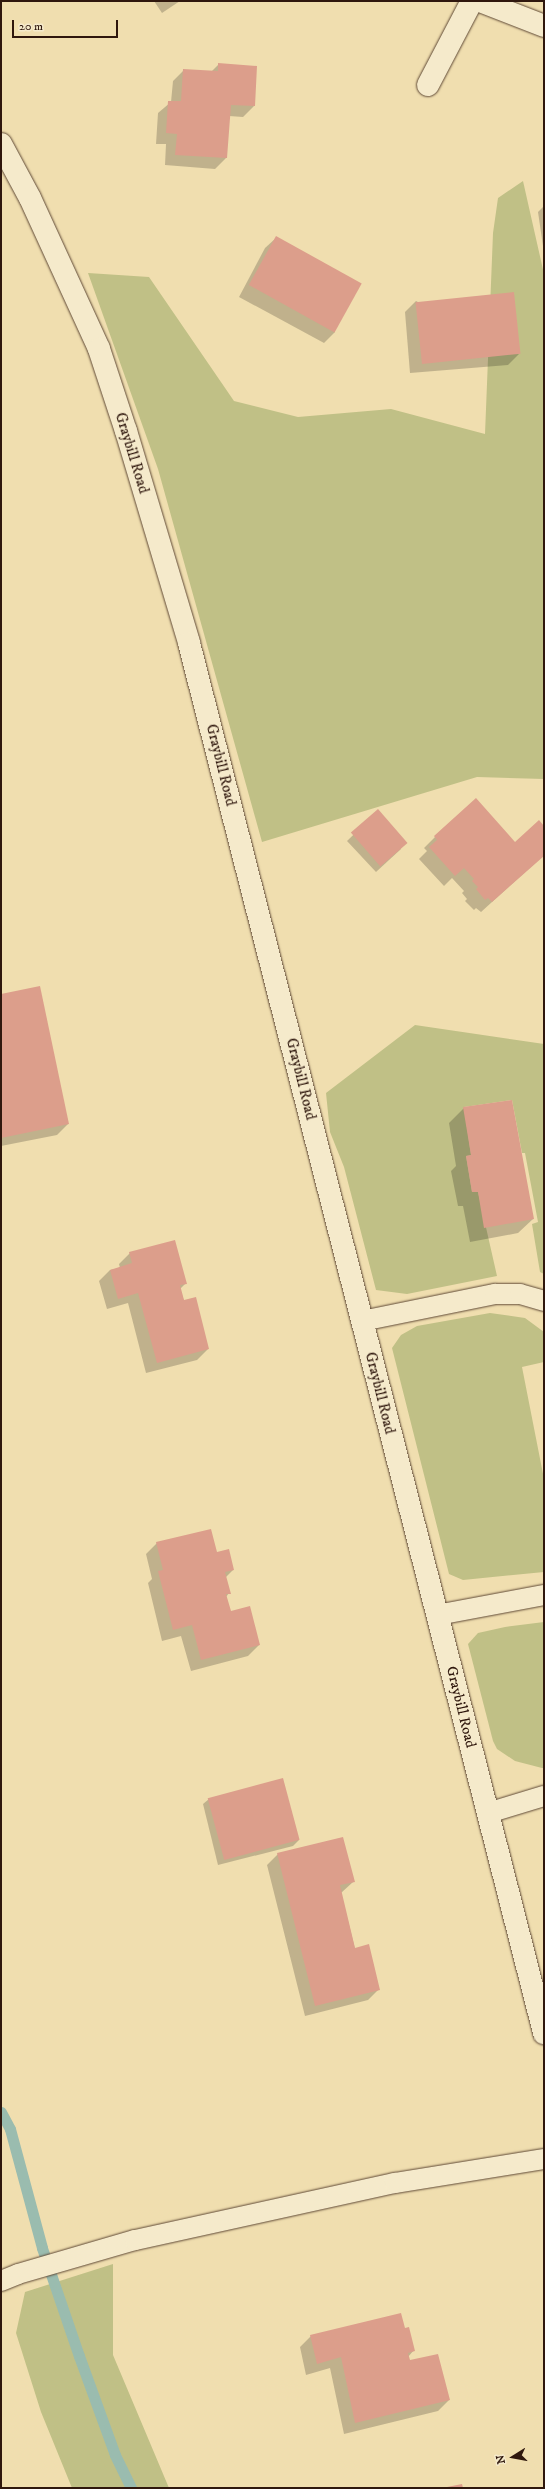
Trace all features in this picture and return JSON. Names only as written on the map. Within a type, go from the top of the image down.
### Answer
[{"type":"street","points":[[428,85],[472,1]]},
{"type":"street","points":[[480,1],[544,26]]},
{"type":"street","name":"Graybill Road","points":[[1,144],[81,306],[99,349],[126,431],[193,657],[544,2033]]},
{"type":"lane","points":[[362,1321],[495,1294],[520,1294],[544,1301]]},
{"type":"lane","points":[[438,1615],[544,1595]]},
{"type":"lane","points":[[488,1813],[544,1796]]},
{"type":"lane","points":[[1,2281],[25,2272],[135,2240],[395,2183],[544,2159]]},
{"type":"green space","points":[[523,181],[544,274],[544,779],[477,777],[262,842],[158,469],[88,273],[149,277],[234,401],[298,417],[391,409],[485,434],[493,233],[498,198]]},
{"type":"green space","points":[[415,1025],[544,1044],[544,1274],[540,1272],[532,1224],[538,1222],[525,1153],[522,1153],[512,1100],[464,1107],[471,1155],[466,1156],[472,1192],[478,1192],[497,1276],[407,1294],[376,1290],[344,1167],[330,1132],[326,1093]]},
{"type":"green space","points":[[490,1313],[525,1318],[544,1332],[544,1362],[522,1367],[544,1479],[544,1572],[463,1580],[449,1574],[392,1348],[401,1335],[417,1326]]},
{"type":"green space","points":[[544,1622],[544,1768],[542,1768],[515,1761],[497,1749],[493,1741],[468,1644],[478,1633],[505,1627]]},
{"type":"green space","points":[[113,2264],[113,2355],[169,2488],[72,2488],[41,2412],[16,2333],[25,2292]]},
{"type":"building","points":[[218,63],[257,66],[255,106],[231,105],[227,158],[175,155],[177,134],[166,133],[168,101],[181,101],[183,69],[218,71]]},
{"type":"building","points":[[276,236],[362,284],[335,332],[249,285]]},
{"type":"building","points":[[514,292],[520,354],[422,364],[416,302]]},
{"type":"building","points":[[476,798],[515,842],[539,820],[544,826],[544,856],[492,902],[488,898],[485,900],[476,889],[478,887],[472,881],[474,879],[464,868],[455,876],[429,847],[437,840],[434,836]]},
{"type":"building","points":[[378,809],[408,843],[380,867],[351,833]]},
{"type":"building","points":[[40,986],[69,1124],[1,1138],[1,994]]},
{"type":"building","points":[[512,1100],[534,1219],[484,1228],[478,1192],[472,1192],[466,1156],[471,1155],[463,1107]]},
{"type":"building","points":[[175,1240],[187,1284],[180,1285],[184,1300],[196,1297],[209,1349],[157,1363],[138,1293],[118,1299],[110,1270],[132,1263],[129,1252]]},
{"type":"building","points":[[211,1529],[217,1552],[229,1549],[234,1570],[225,1572],[231,1594],[226,1594],[231,1611],[250,1606],[260,1645],[201,1660],[192,1625],[173,1630],[158,1571],[163,1570],[156,1542]]},
{"type":"building","points":[[283,1778],[300,1840],[224,1860],[208,1798]]},
{"type":"building","points":[[343,1837],[355,1882],[340,1885],[355,1948],[369,1944],[380,1990],[315,2006],[277,1853]]},
{"type":"building","points":[[401,2313],[405,2328],[409,2327],[415,2351],[408,2353],[410,2360],[438,2354],[450,2400],[355,2423],[341,2357],[317,2364],[310,2335]]},
{"type":"building","points":[[462,2484],[463,2488],[447,2488],[447,2487]]},
{"type":"waterway","points":[[1,2112],[10,2129],[42,2248],[79,2356],[115,2455],[131,2488]]}]
